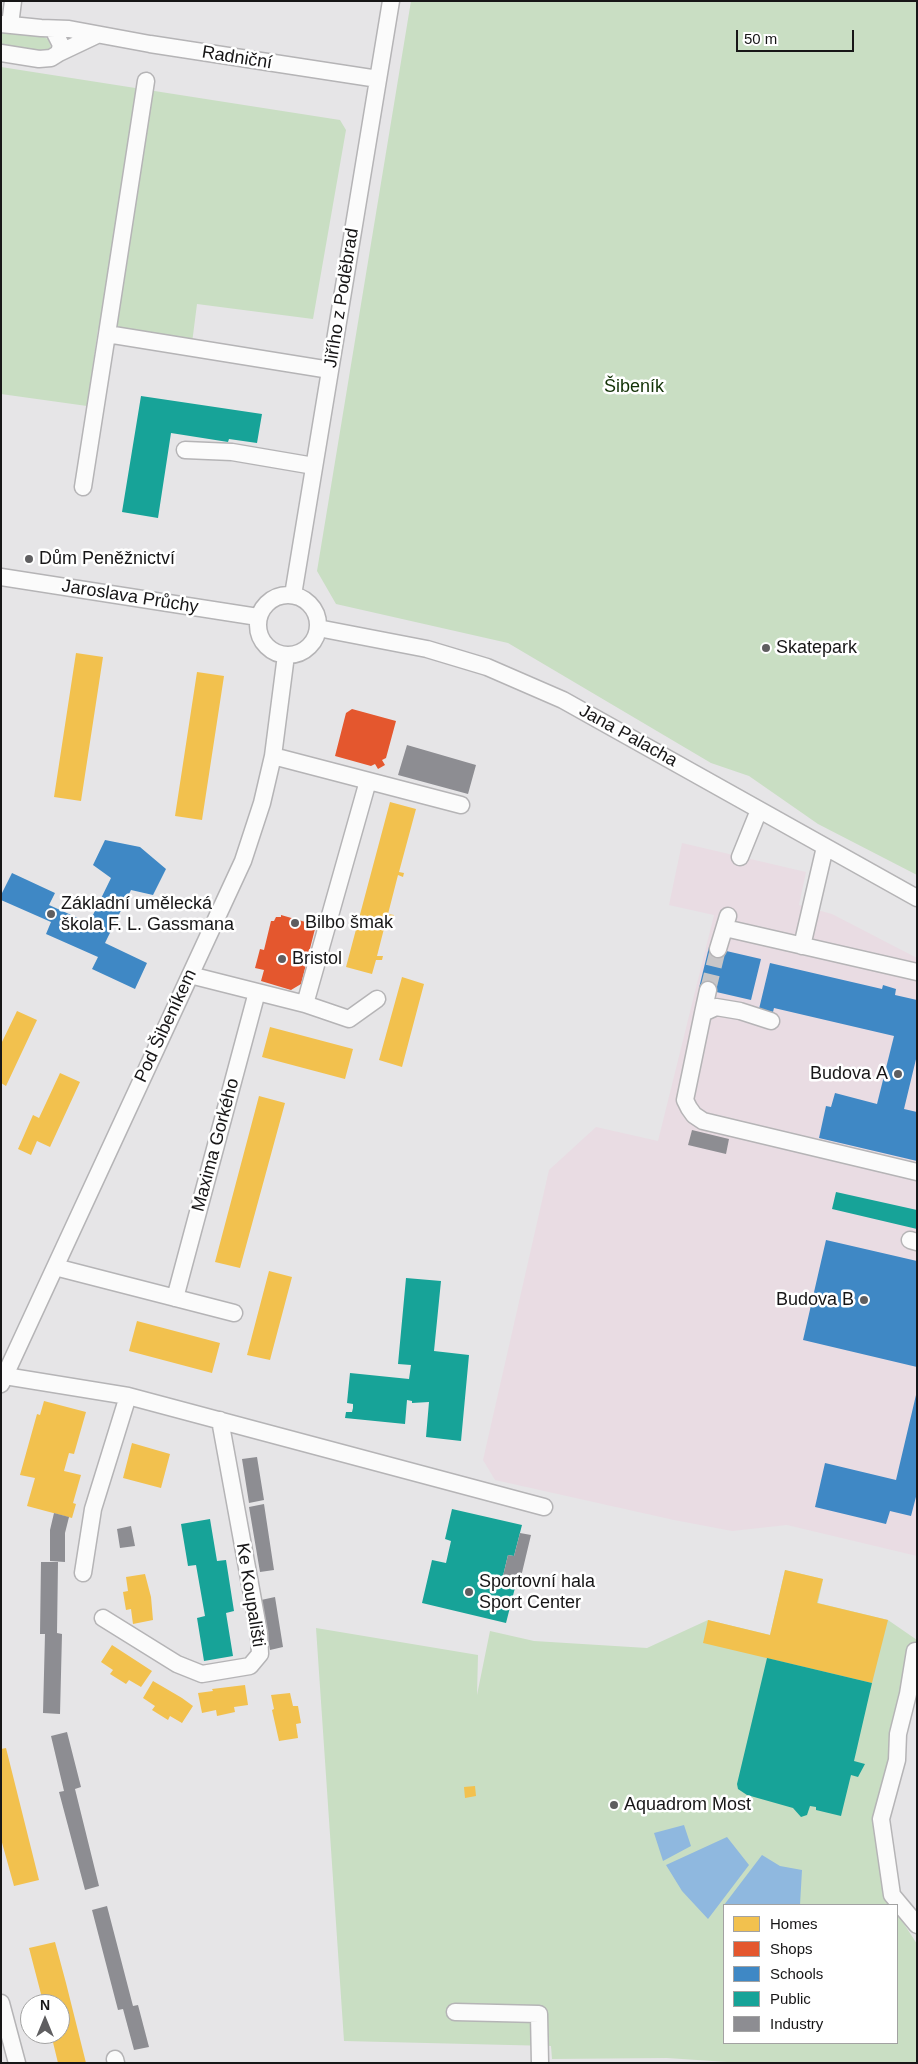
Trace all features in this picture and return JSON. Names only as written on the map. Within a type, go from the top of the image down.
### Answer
[{"type":"street","points":[[6,25],[13,1]]},
{"type":"street","name":"Jiřího z Poděbrad","points":[[293,595],[390,1]]},
{"type":"street","name":"Radniční","points":[[6,25],[69,29],[378,79]]},
{"type":"street","points":[[53,29],[61,45],[59,53]]},
{"type":"street","points":[[1,53],[39,60],[51,58],[97,34]]},
{"type":"street","points":[[83,487],[146,82]]},
{"type":"street","points":[[107,334],[330,370]]},
{"type":"street","points":[[185,450],[232,452],[314,466]]},
{"type":"street","name":"Jaroslava Průchy","points":[[1,577],[258,616]]},
{"type":"street","points":[[284,594],[293,595],[302,598],[314,610],[318,628],[310,644],[304,650],[286,655],[270,649],[263,642],[259,634],[258,616],[268,602],[284,594]]},
{"type":"street","name":"Jana Palacha","points":[[318,628],[427,648],[487,667],[563,700],[917,898]]},
{"type":"street","name":"Pod Šibeníkem","points":[[3,1380],[243,861],[262,803],[273,756],[286,655]]},
{"type":"street","points":[[273,756],[461,805]]},
{"type":"street","points":[[305,1004],[368,781]]},
{"type":"street","points":[[740,857],[759,810]]},
{"type":"street","points":[[802,946],[825,847]]},
{"type":"street","points":[[718,950],[726,922],[802,946],[917,972]]},
{"type":"street","points":[[190,975],[305,1004],[349,1019],[377,999]]},
{"type":"street","points":[[708,990],[686,1086],[685,1100],[688,1108],[698,1118],[703,1121],[917,1172]]},
{"type":"street","name":"Maxima Gorkého","points":[[175,1298],[257,992]]},
{"type":"street","points":[[703,1013],[716,1008],[740,1011],[771,1021]]},
{"type":"street","points":[[55,1267],[234,1313]]},
{"type":"street","points":[[3,1380],[128,1396],[544,1507]]},
{"type":"street","points":[[83,1573],[93,1509],[128,1396]]},
{"type":"street","name":"Ke Koupališti","points":[[103,1618],[177,1664],[202,1674],[250,1666],[260,1654],[259,1633],[220,1420]]},
{"type":"street","points":[[915,1651],[908,1694],[898,1734],[897,1760],[881,1819],[892,1895],[917,1925]]},
{"type":"street","points":[[1,2003],[16,2063]]},
{"type":"street","points":[[455,2012],[539,2014],[540,2063]]},
{"type":"shaded area","points":[[682,843],[806,872],[799,905],[832,914],[917,958],[917,1556],[787,1525],[732,1531],[674,1520],[495,1480],[483,1460],[549,1170],[596,1127],[658,1141],[714,915],[669,905]]},
{"type":"green space","name":"Šibeník","points":[[411,1],[917,1],[917,875],[818,824],[749,776],[711,763],[508,643],[336,604],[317,571]]},
{"type":"green space","points":[[1,29],[42,36],[48,39],[51,47],[46,53],[1,49]]},
{"type":"green space","points":[[1,67],[340,120],[346,130],[313,319],[197,304],[192,343],[98,329],[87,406],[1,394]]},
{"type":"green space","name":"Aquadrom Most","points":[[785,1570],[823,1579],[818,1603],[888,1620],[917,1640],[917,1654],[876,1820],[892,1904],[723,1904],[723,2044],[898,2044],[898,1915],[917,1944],[917,2063],[742,2063],[667,2058],[552,2059],[551,2046],[344,2041],[316,1628],[478,1655],[477,1695],[490,1631],[534,1641],[647,1648],[708,1620],[770,1635]]},
{"type":"water","points":[[684,1825],[691,1846],[663,1861],[654,1833]]},
{"type":"water","points":[[727,1837],[749,1865],[708,1919],[682,1891],[666,1865]]},
{"type":"water","points":[[762,1855],[780,1866],[802,1870],[800,1904],[725,1904]]},
{"type":"building: Homes","points":[[76,653],[103,657],[81,801],[54,797]]},
{"type":"building: Homes","points":[[197,672],[224,676],[202,820],[175,816]]},
{"type":"building: Homes","points":[[390,802],[416,809],[399,872],[404,873],[403,877],[398,875],[388,914],[394,915],[393,919],[387,917],[377,956],[383,956],[382,960],[376,960],[372,974],[346,967]]},
{"type":"building: Homes","points":[[402,977],[424,984],[402,1067],[379,1060]]},
{"type":"building: Homes","points":[[17,1011],[37,1020],[6,1086],[1,1083],[1,1044]]},
{"type":"building: Homes","points":[[270,1027],[353,1049],[345,1079],[262,1057]]},
{"type":"building: Homes","points":[[60,1073],[80,1082],[50,1147],[37,1141],[31,1155],[18,1149],[33,1115],[39,1118]]},
{"type":"building: Homes","points":[[259,1096],[285,1103],[240,1268],[215,1262]]},
{"type":"building: Homes","points":[[269,1271],[292,1277],[270,1360],[247,1355]]},
{"type":"building: Homes","points":[[137,1321],[220,1343],[212,1373],[129,1351]]},
{"type":"building: Homes","points":[[44,1401],[86,1412],[74,1454],[69,1453],[64,1471],[81,1475],[73,1503],[76,1504],[72,1518],[27,1506],[35,1478],[20,1475],[37,1414],[40,1415]]},
{"type":"building: Homes","points":[[132,1443],[170,1454],[161,1488],[123,1478]]},
{"type":"building: Homes","points":[[785,1570],[823,1579],[817,1603],[888,1620],[872,1683],[703,1643],[708,1620],[770,1635]]},
{"type":"building: Homes","points":[[145,1574],[151,1597],[153,1620],[133,1624],[131,1609],[126,1610],[123,1592],[128,1591],[126,1577]]},
{"type":"building: Homes","points":[[112,1645],[152,1671],[141,1687],[129,1680],[126,1684],[110,1674],[113,1670],[101,1662]]},
{"type":"building: Homes","points":[[153,1681],[193,1706],[182,1723],[170,1716],[168,1720],[152,1710],[155,1706],[143,1698]]},
{"type":"building: Homes","points":[[245,1685],[248,1705],[234,1707],[235,1712],[217,1716],[216,1710],[202,1713],[198,1693],[213,1691],[212,1689]]},
{"type":"building: Homes","points":[[290,1693],[293,1706],[298,1706],[301,1723],[296,1724],[298,1738],[279,1741],[272,1710],[274,1709],[271,1695]]},
{"type":"building: Homes","points":[[6,1748],[39,1880],[14,1886],[1,1839],[1,1749]]},
{"type":"building: Homes","points":[[475,1786],[476,1796],[465,1798],[464,1787]]},
{"type":"building: Homes","points":[[55,1942],[69,1994],[41,1994],[29,1948]]},
{"type":"building: Homes","points":[[70,1999],[86,2063],[58,2063],[53,2044],[70,2044]]},
{"type":"building: Shops","points":[[352,709],[396,721],[386,758],[382,760],[385,765],[378,769],[375,764],[371,766],[335,756],[346,713]]},
{"type":"building: Shops","name":"Bristol","points":[[281,915],[316,925],[301,984],[291,990],[261,981],[264,970],[255,968],[260,949],[264,950],[271,921],[274,921],[276,917],[281,917]]},
{"type":"building: Schools","name":"Základní umělecká škola F. L. Gassmana","points":[[105,840],[140,847],[166,869],[153,895],[131,890],[105,943],[147,963],[135,989],[92,969],[98,957],[46,934],[51,922],[1,900],[1,895],[12,873],[55,893],[49,905],[89,923],[111,878],[93,865]]},
{"type":"building: Schools","points":[[709,947],[761,959],[751,1000],[699,988]]},
{"type":"building: Schools","name":"Budova A","points":[[770,963],[882,989],[883,985],[896,989],[895,995],[917,1000],[917,1055],[904,1109],[917,1112],[917,1161],[819,1138],[826,1106],[831,1107],[835,1093],[877,1104],[894,1036],[774,1008],[773,1012],[759,1009]]},
{"type":"building: Schools","name":"Budova B","points":[[826,1240],[917,1261],[917,1367],[803,1340]]},
{"type":"building: Schools","points":[[916,1395],[917,1493],[911,1516],[890,1511],[886,1524],[815,1507],[825,1463],[896,1480]]},
{"type":"building: Public","points":[[141,396],[262,414],[257,443],[229,439],[228,442],[171,433],[158,518],[122,512]]},
{"type":"building: Public","points":[[836,1192],[917,1210],[917,1229],[832,1209]]},
{"type":"building: Public","points":[[406,1278],[441,1281],[434,1351],[469,1355],[461,1441],[426,1437],[429,1402],[412,1403],[412,1401],[407,1400],[405,1424],[345,1418],[346,1412],[352,1412],[353,1408],[353,1404],[347,1403],[350,1373],[409,1379],[411,1365],[398,1364]]},
{"type":"building: Public","name":"Sportovní hala Sport Center","points":[[452,1509],[522,1525],[514,1556],[508,1555],[503,1576],[517,1580],[506,1623],[422,1603],[432,1560],[446,1563],[451,1541],[445,1539]]},
{"type":"building: Public","points":[[210,1519],[217,1561],[226,1560],[234,1611],[226,1613],[233,1656],[204,1661],[197,1618],[205,1616],[196,1565],[188,1566],[181,1524]]},
{"type":"building: Public","points":[[767,1658],[872,1683],[854,1761],[865,1764],[858,1777],[851,1775],[841,1816],[816,1810],[816,1807],[810,1806],[807,1815],[801,1817],[793,1808],[747,1795],[738,1789],[737,1784]]},
{"type":"building: Industry","points":[[407,745],[476,765],[468,794],[398,775]]},
{"type":"building: Industry","points":[[692,1130],[729,1139],[726,1154],[688,1145]]},
{"type":"building: Industry","points":[[257,1457],[264,1500],[249,1503],[242,1459]]},
{"type":"building: Industry","points":[[264,1504],[274,1570],[260,1572],[249,1507]]},
{"type":"building: Industry","points":[[54,1513],[69,1517],[65,1533],[65,1562],[50,1561],[50,1530]]},
{"type":"building: Industry","points":[[131,1526],[135,1546],[120,1548],[117,1529]]},
{"type":"building: Industry","points":[[520,1533],[531,1535],[520,1581],[503,1576],[508,1555],[514,1556]]},
{"type":"building: Industry","points":[[41,1562],[58,1562],[57,1633],[62,1634],[60,1714],[43,1713],[45,1634],[40,1634]]},
{"type":"building: Industry","points":[[275,1597],[283,1647],[270,1650],[261,1600]]},
{"type":"building: Industry","points":[[67,1732],[81,1787],[75,1789],[99,1886],[85,1890],[59,1792],[64,1791],[51,1736]]},
{"type":"building: Industry","points":[[107,1906],[133,2006],[138,2005],[149,2047],[134,2050],[123,2009],[118,2010],[92,1910]]},
{"type":"tunnel","points":[[708,990],[718,949]]},
{"type":"place","name":"Dům Peněžnictví","points":[[29,559]]},
{"type":"place","name":"Skatepark","points":[[766,648]]},
{"type":"place","name":"Základní umělecká škola F. L. Gassmana","points":[[51,914]]},
{"type":"place","name":"Bilbo šmak","points":[[295,923]]},
{"type":"place","name":"Bristol","points":[[282,959]]},
{"type":"place","name":"Budova A","points":[[898,1074]]},
{"type":"place","name":"Budova B","points":[[864,1300]]},
{"type":"place","name":"Sportovní hala Sport Center","points":[[469,1592]]},
{"type":"place","name":"Aquadrom Most","points":[[614,1805]]}]
